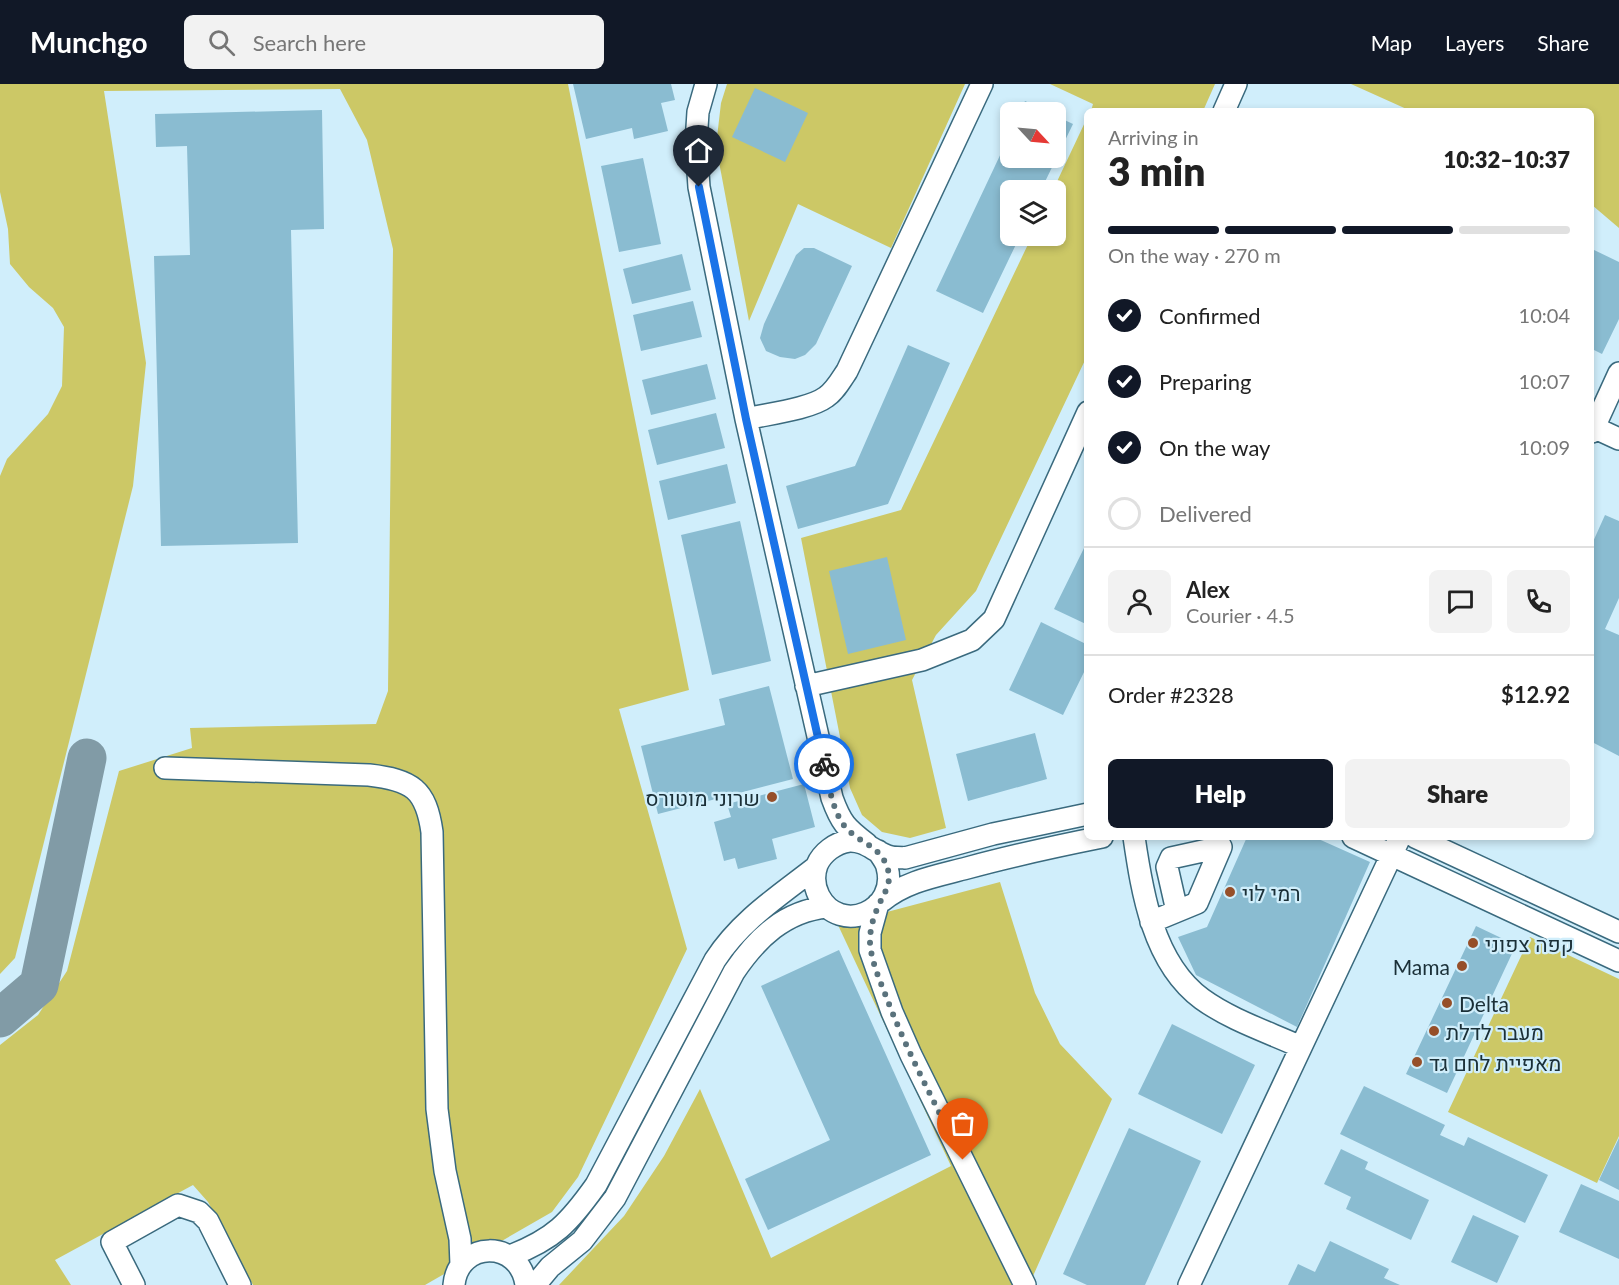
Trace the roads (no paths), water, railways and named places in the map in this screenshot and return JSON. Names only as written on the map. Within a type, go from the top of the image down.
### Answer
[{"type":"street","points":[[706,84],[698,111],[696,143],[699,187],[746,419],[806,686],[832,798],[839,816],[847,829],[873,848],[887,866],[889,885],[870,933],[870,950],[892,1012],[911,1055],[1025,1285]]},
{"type":"street","points":[[746,419],[816,403],[827,397],[838,385],[847,371],[982,84]]},
{"type":"street","points":[[1225,108],[1236,84]]},
{"type":"street","points":[[1594,425],[1619,373]]},
{"type":"street","points":[[806,686],[922,660],[972,640],[993,620],[1084,421]]},
{"type":"street","points":[[1594,430],[1619,439]]},
{"type":"street","points":[[165,768],[369,774],[392,777],[422,795],[429,810],[432,832],[437,1109],[445,1171],[460,1239],[455,1278]]},
{"type":"street","points":[[832,798],[832,830],[819,861],[814,880],[816,888],[856,936],[875,964]]},
{"type":"street","points":[[455,1278],[470,1256],[486,1250],[504,1254],[531,1248],[550,1238],[566,1224],[596,1185],[714,960],[728,940],[835,845],[855,841],[891,857],[904,858],[993,834],[1084,815]]},
{"type":"street","points":[[535,1285],[550,1267],[582,1241],[615,1198],[734,972],[746,955],[780,923],[794,914],[812,908],[859,915],[871,911],[894,891],[913,882],[1089,840]]},
{"type":"street","points":[[1134,840],[1151,922],[1166,956],[1183,981],[1200,998],[1223,1013],[1301,1047]]},
{"type":"street","points":[[1367,840],[1396,846],[1619,961]]},
{"type":"street","points":[[1421,840],[1619,932]]},
{"type":"street","points":[[1189,1285],[1396,846]]},
{"type":"street","points":[[1151,922],[1177,911]]},
{"type":"street","points":[[134,1285],[112,1242],[178,1205],[199,1212],[208,1221],[240,1285]]},
{"type":"street","points":[[454,1210],[476,1242],[504,1254],[519,1265],[525,1275],[526,1285]]},
{"type":"place","name":"שרוני מוטורס","points":[[772,797]]},
{"type":"place","name":"רמי לוי","points":[[1230,892]]},
{"type":"place","name":"קפה צפוני","points":[[1473,943]]},
{"type":"place","name":"Mama","points":[[1462,966]]},
{"type":"place","name":"Delta","points":[[1447,1003]]},
{"type":"place","name":"מעבר לדלת","points":[[1434,1031]]},
{"type":"place","name":"מאפיית לחם גד","points":[[1417,1062]]}]
